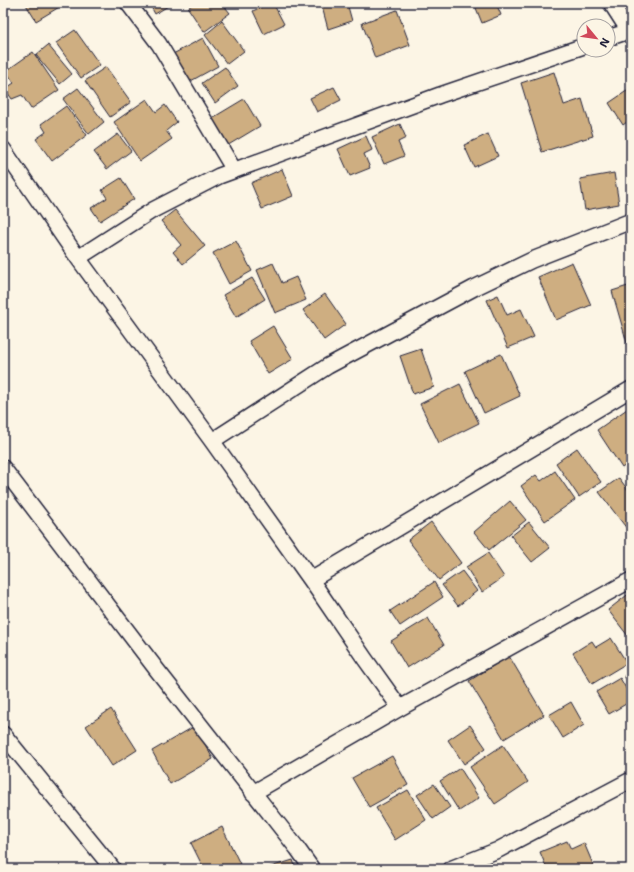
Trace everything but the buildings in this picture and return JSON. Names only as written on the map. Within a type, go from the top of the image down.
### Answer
[{"type":"street","points":[[128,3],[159,44],[234,170]]},
{"type":"street","points":[[611,3],[630,33],[616,36]]},
{"type":"street","points":[[78,258],[153,210],[219,176],[440,95],[576,49]]},
{"type":"street","points":[[3,149],[78,258],[312,580],[364,659],[400,708]]},
{"type":"street","points":[[212,441],[328,366],[474,288],[532,260],[631,221]]},
{"type":"street","points":[[312,580],[631,389]]},
{"type":"street","points":[[3,468],[157,670],[312,869]]},
{"type":"street","points":[[253,792],[400,708],[631,580]]},
{"type":"street","points":[[3,734],[113,869]]},
{"type":"street","points":[[450,869],[498,850],[631,780]]}]
